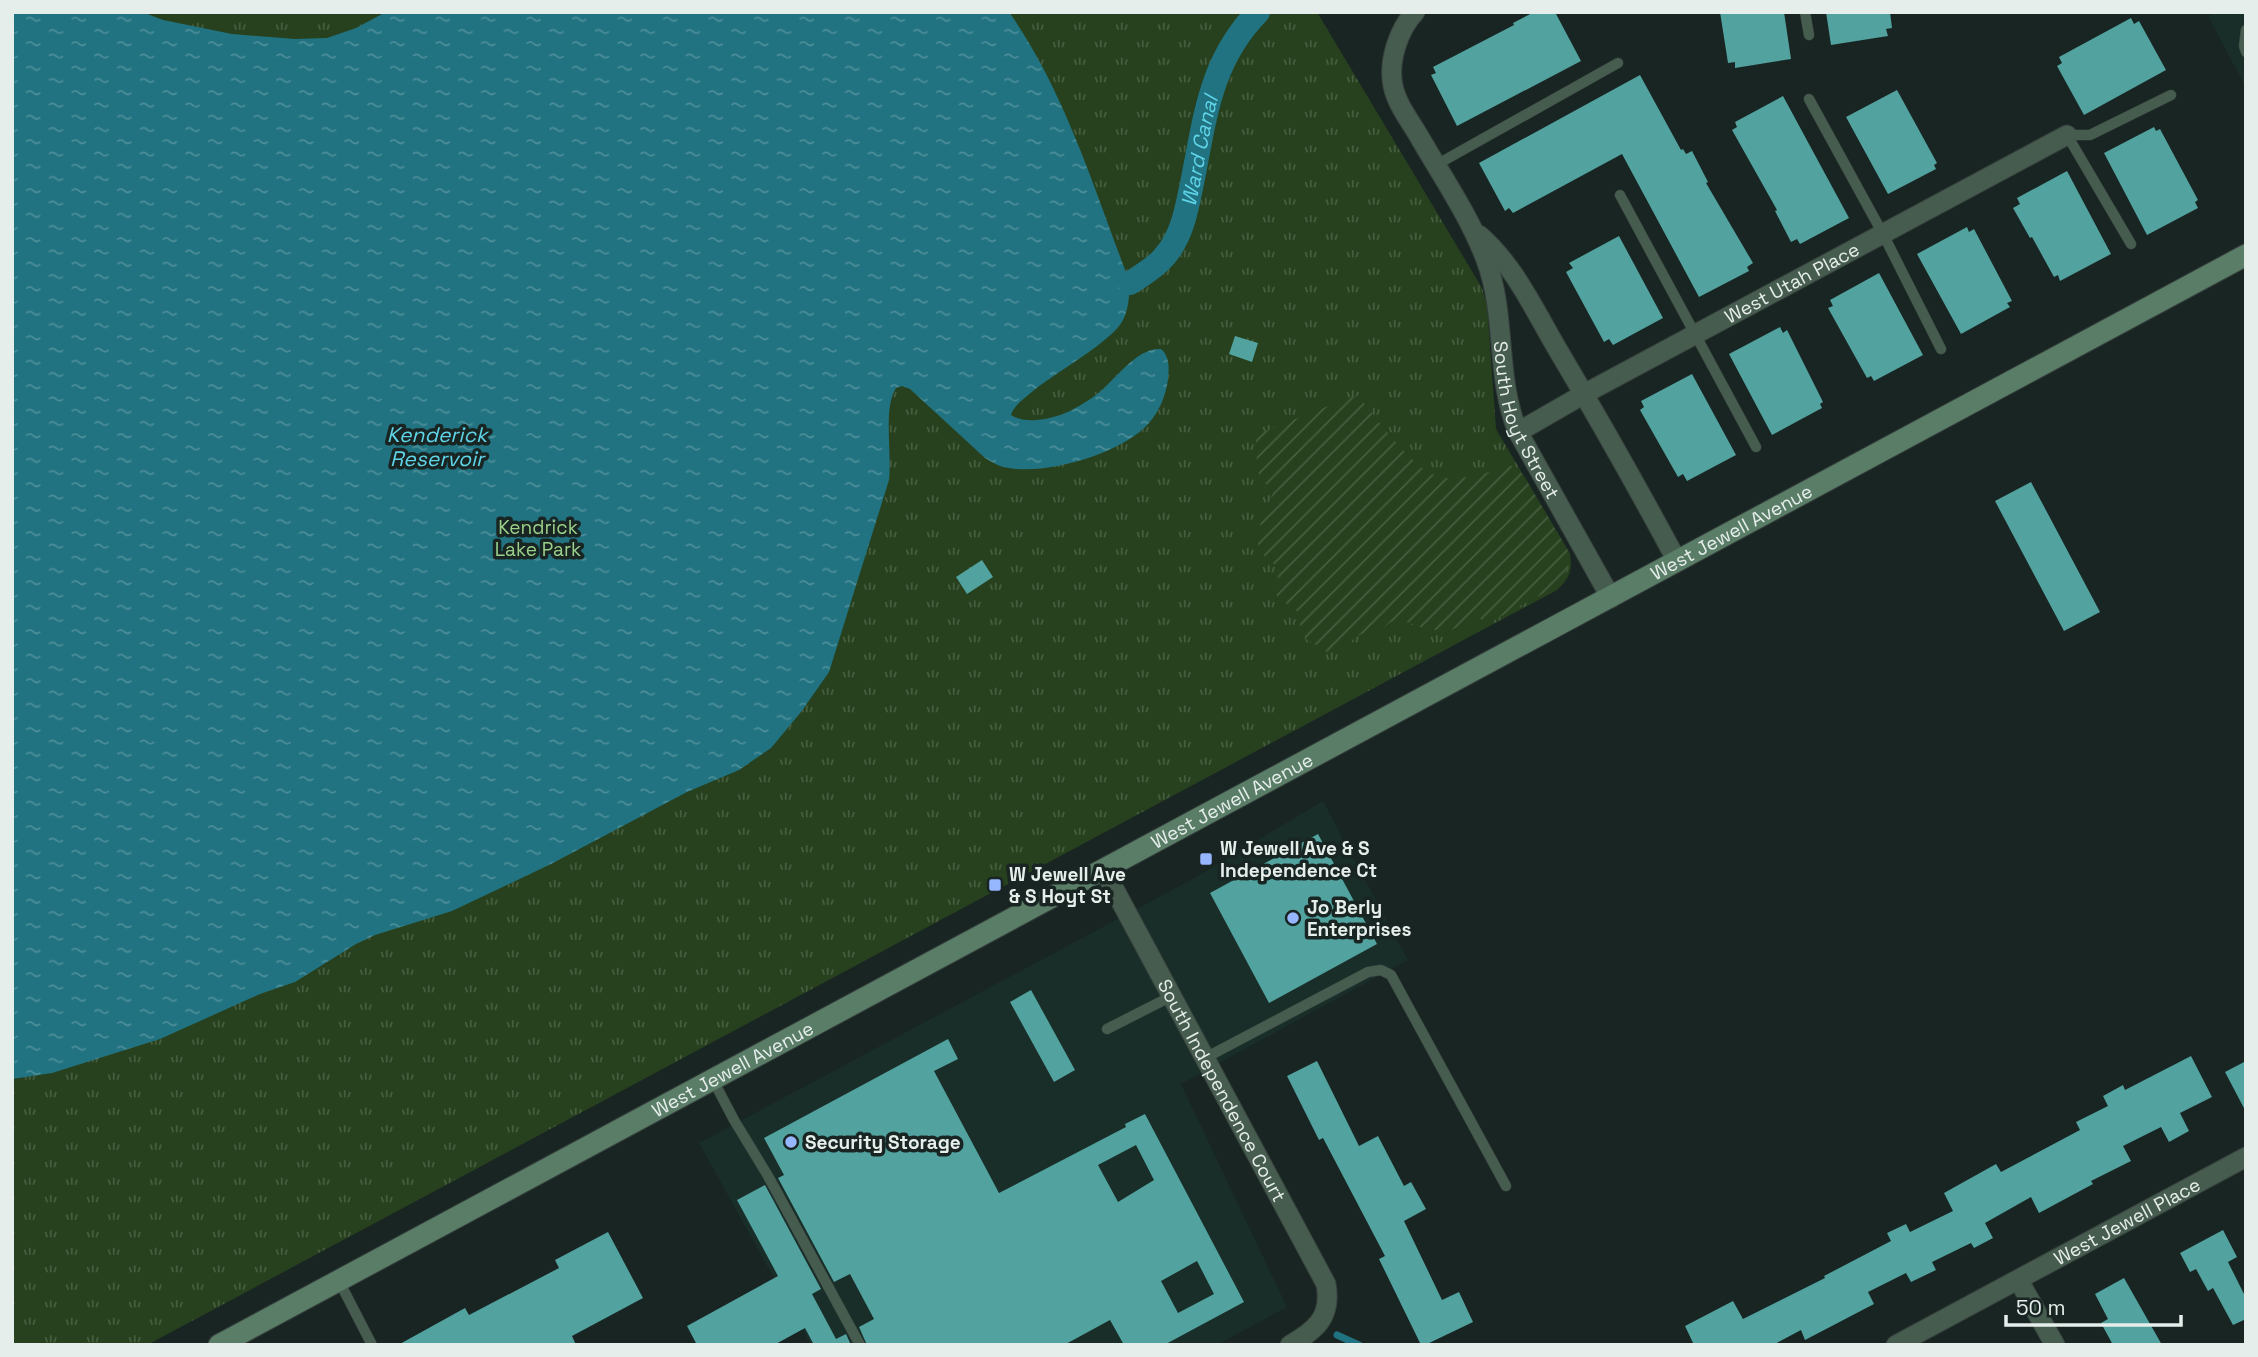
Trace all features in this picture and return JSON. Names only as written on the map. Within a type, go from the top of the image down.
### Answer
[{"type":"main road","name":"West Jewell Avenue","points":[[219,1345],[2246,255]]},
{"type":"street","name":"South Hoyt Street","points":[[1410,19],[1392,62],[1393,86],[1404,111],[1475,232],[1499,310],[1504,378],[1508,402],[1518,432],[1611,598]]},
{"type":"street","name":"West Utah Place","points":[[1518,432],[2067,135]]},
{"type":"street","name":"South Hoyt Street","points":[[1475,232],[1507,264],[1584,394],[1677,561]]},
{"type":"street","name":"South Independence Court","points":[[1104,870],[1322,1273],[1328,1294],[1325,1313],[1313,1330],[1290,1345]]},
{"type":"street","name":"West Jewell Place","points":[[1896,1345],[2246,1157]]},
{"type":"street","points":[[2019,1281],[2055,1345]]},
{"type":"lane","points":[[1805,12],[1809,34]]},
{"type":"lane","points":[[2246,30],[2246,52]]},
{"type":"lane","points":[[1436,165],[1618,63]]},
{"type":"lane","points":[[2067,135],[2090,135],[2171,95]]},
{"type":"lane","points":[[1809,99],[1883,234],[1941,349]]},
{"type":"lane","points":[[2067,135],[2131,244]]},
{"type":"lane","points":[[1620,195],[1756,447]]},
{"type":"lane","points":[[1205,1058],[1368,972],[1381,970],[1391,975],[1506,1186]]},
{"type":"lane","points":[[1107,1029],[1172,996]]},
{"type":"lane","points":[[713,1080],[860,1345]]},
{"type":"lane","points":[[339,1281],[372,1345]]},
{"type":"shaded area","points":[[2216,12],[2246,12],[2246,88],[2208,16]]},
{"type":"shaded area","points":[[1323,801],[1408,960],[1181,1084],[1287,1307],[1217,1345],[811,1345],[699,1143],[1198,876]]},
{"type":"green space","name":"Kendrick Lake Park","points":[[12,12],[1317,12],[1482,288],[1487,306],[1496,429],[1570,554],[1569,574],[1557,590],[147,1345],[12,1345]]},
{"type":"green space","points":[[1358,396],[1406,453],[1437,476],[1468,477],[1508,466],[1520,471],[1570,554],[1566,572],[1555,587],[1485,625],[1480,618],[1446,632],[1423,628],[1399,619],[1374,634],[1361,634],[1336,652],[1327,652],[1306,639],[1301,631],[1298,612],[1277,597],[1277,569],[1258,546],[1261,523],[1273,493],[1259,475],[1255,435]]},
{"type":"water","name":"Kenderick Reservoir","points":[[12,12],[142,12],[163,20],[232,34],[295,39],[327,38],[356,28],[386,12],[1009,12],[1029,43],[1063,109],[1130,283],[1126,311],[1117,329],[1033,391],[1017,405],[1011,415],[1034,420],[1068,412],[1096,395],[1134,359],[1152,350],[1161,349],[1169,367],[1164,397],[1149,423],[1122,444],[1064,465],[1025,469],[1003,467],[985,458],[910,389],[902,386],[896,388],[889,419],[889,480],[829,672],[771,748],[739,770],[687,792],[551,864],[452,911],[375,935],[356,944],[295,982],[260,994],[160,1039],[52,1073],[12,1079]]},
{"type":"building","points":[[1534,12],[1555,12],[1581,61],[1457,126],[1431,75],[1436,73],[1433,67]]},
{"type":"building","points":[[1720,12],[1784,12],[1791,59],[1735,68],[1735,62],[1728,63]]},
{"type":"building","points":[[1826,12],[1890,12],[1892,28],[1886,29],[1888,36],[1831,45]]},
{"type":"building","points":[[2131,18],[2134,24],[2139,21],[2166,70],[2084,115],[2057,66],[2062,63],[2059,57]]},
{"type":"building","points":[[1640,75],[1681,150],[1686,154],[1692,151],[1708,182],[1706,183],[1753,263],[1747,267],[1749,271],[1699,297],[1622,154],[1513,213],[1509,208],[1505,211],[1479,163]]},
{"type":"building","points":[[1897,90],[1937,163],[1934,165],[1936,169],[1888,194],[1846,117]]},
{"type":"building","points":[[1783,96],[1849,218],[1800,244],[1797,239],[1791,242],[1775,211],[1777,210],[1732,130],[1737,127],[1735,122]]},
{"type":"building","points":[[2154,127],[2156,131],[2160,129],[2198,200],[2195,202],[2198,208],[2147,235],[2104,153]]},
{"type":"building","points":[[2067,171],[2111,254],[2060,281],[2058,275],[2054,277],[2013,208],[2020,204],[2017,198]]},
{"type":"building","points":[[1967,227],[1969,232],[1974,229],[2012,301],[2007,303],[2010,307],[1961,334],[1917,254]]},
{"type":"building","points":[[1619,236],[1663,318],[1613,345],[1609,339],[1604,342],[1566,272],[1573,268],[1569,263]]},
{"type":"building","points":[[1879,273],[1923,355],[1874,381],[1871,376],[1867,378],[1828,308],[1833,306],[1830,300]]},
{"type":"building","points":[[1780,327],[1783,333],[1787,330],[1823,402],[1820,404],[1822,408],[1772,435],[1729,354]]},
{"type":"building","points":[[1235,336],[1258,343],[1252,362],[1229,354]]},
{"type":"building","points":[[1692,374],[1736,455],[1687,481],[1683,474],[1678,477],[1640,410],[1644,407],[1641,401]]},
{"type":"building","points":[[2031,482],[2100,612],[2064,631],[1995,501]]},
{"type":"building","points":[[982,560],[993,577],[967,594],[956,577]]},
{"type":"building","name":"Jo Berly Enterprises","points":[[1318,834],[1377,944],[1269,1003],[1210,893]]},
{"type":"building","points":[[1031,990],[1075,1070],[1054,1082],[1010,1002]]},
{"type":"building","points":[[948,1039],[958,1059],[934,1071],[999,1193],[1126,1127],[1125,1124],[1145,1114],[1244,1302],[1164,1345],[1124,1345],[1110,1320],[1064,1345],[867,1345],[859,1327],[874,1319],[850,1274],[834,1282],[778,1178],[784,1175],[764,1138]],"holes":[[[1136,1145],[1154,1180],[1118,1202],[1098,1165]],[[1197,1261],[1214,1294],[1178,1313],[1161,1281]]]},
{"type":"building","points":[[2191,1056],[2212,1097],[2180,1113],[2189,1131],[2169,1142],[2161,1127],[2123,1146],[2131,1161],[2091,1181],[2093,1184],[2039,1213],[2031,1197],[1985,1223],[1993,1238],[1974,1248],[1971,1243],[1932,1262],[1936,1270],[1911,1282],[1906,1273],[1868,1292],[1874,1304],[1805,1340],[1801,1330],[1773,1345],[1694,1345],[1685,1326],[1733,1301],[1743,1319],[1891,1241],[1887,1233],[1906,1224],[1910,1232],[1953,1211],[1944,1193],[1996,1164],[2001,1172],[2080,1130],[2076,1122],[2108,1106],[2103,1096],[2123,1085],[2125,1090]]},
{"type":"building","points":[[1317,1061],[1359,1146],[1378,1136],[1404,1186],[1411,1182],[1426,1209],[1404,1221],[1442,1300],[1459,1292],[1473,1322],[1421,1345],[1379,1259],[1385,1256],[1323,1138],[1319,1140],[1287,1076]]},
{"type":"building","points":[[2246,1061],[2246,1112],[2225,1072]]},
{"type":"building","points":[[765,1185],[821,1289],[812,1294],[836,1339],[846,1334],[851,1345],[814,1345],[805,1328],[774,1345],[697,1345],[687,1326],[778,1276],[737,1200]]},
{"type":"building","points":[[2223,1230],[2237,1257],[2228,1262],[2246,1298],[2246,1319],[2233,1325],[2213,1288],[2208,1291],[2196,1269],[2190,1272],[2180,1253]]},
{"type":"building","points":[[608,1232],[643,1298],[572,1336],[576,1345],[398,1345],[465,1308],[469,1315],[559,1268],[555,1260]]},
{"type":"building","points":[[2124,1278],[2162,1345],[2113,1345],[2101,1323],[2108,1319],[2095,1294]]},
{"type":"waterway","name":"Ward Canal","points":[[1130,283],[1160,261],[1179,233],[1211,94],[1228,52],[1241,31],[1258,12]]},
{"type":"waterway","points":[[1337,1335],[1359,1345]]},
{"type":"place","name":"W Jewell Ave & S Independence Ct","points":[[1206,859]]},
{"type":"place","name":"W Jewell Ave & S Hoyt St","points":[[995,885]]},
{"type":"place","name":"Jo Berly Enterprises","points":[[1293,918]]},
{"type":"place","name":"Security Storage","points":[[791,1142]]}]
